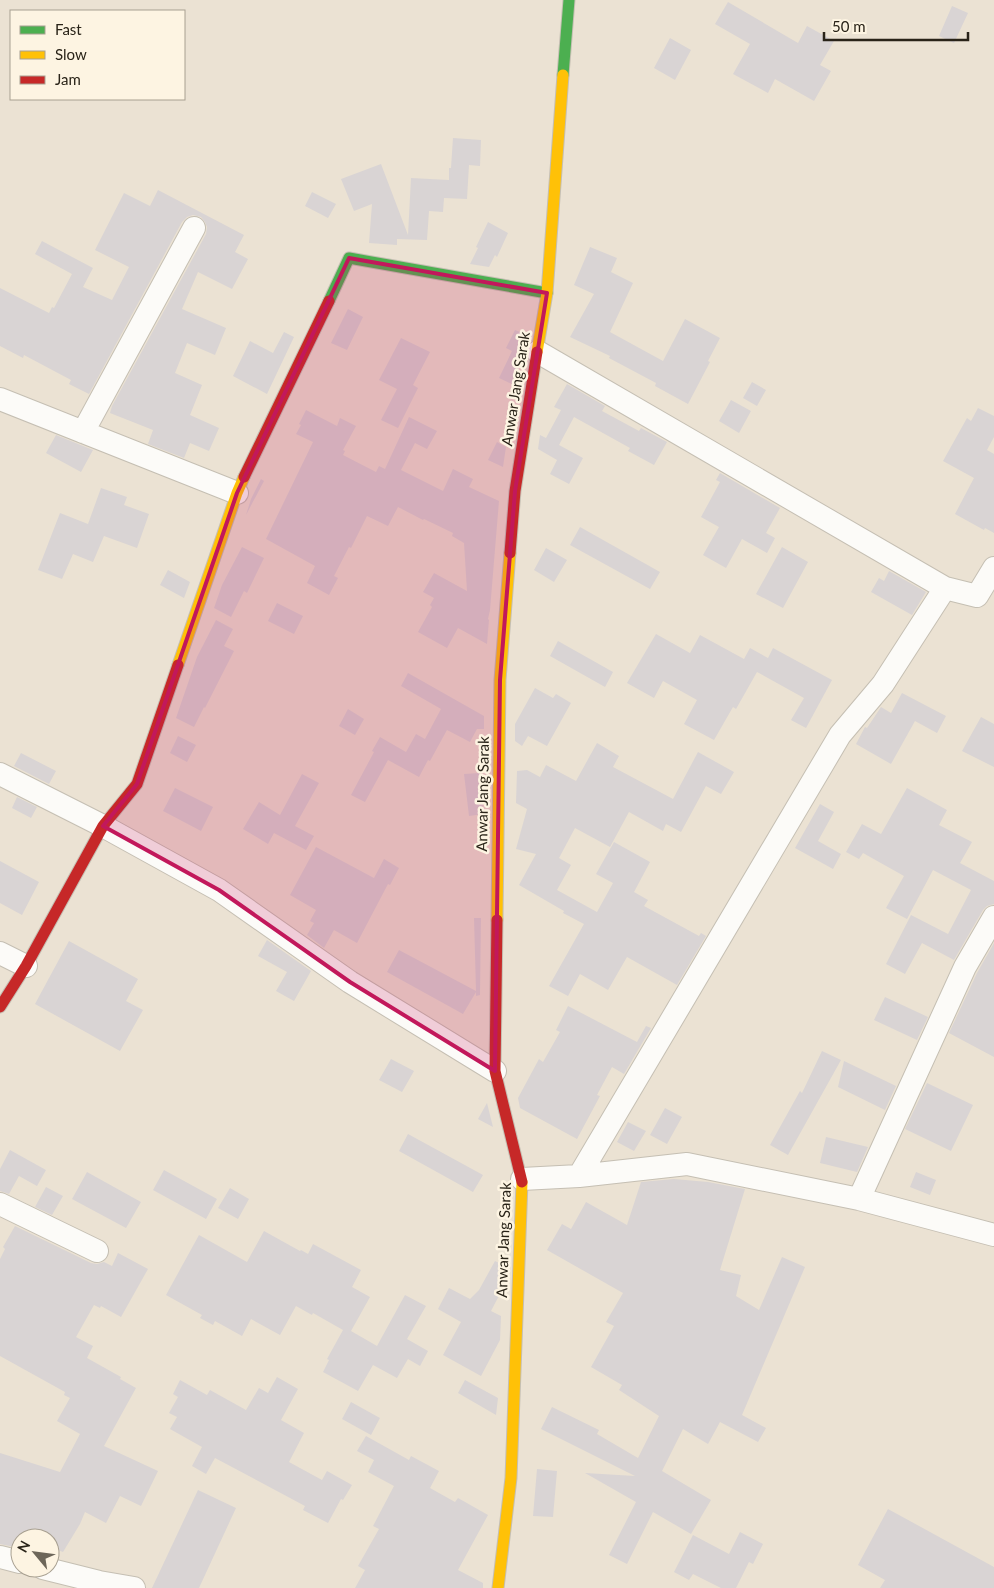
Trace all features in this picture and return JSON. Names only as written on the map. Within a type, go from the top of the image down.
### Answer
[{"type":"main road","name":"Anwar Jang Sarak","points":[[498,1588],[511,1478],[522,1179],[495,1071],[500,680],[515,491],[547,293],[569,0]]},
{"type":"main road","points":[[0,1007],[26,966],[103,826],[137,784],[237,493],[349,258],[547,293]]},
{"type":"street","points":[[83,432],[194,228]]},
{"type":"street","points":[[538,352],[945,588],[977,596],[994,568]]},
{"type":"street","points":[[0,399],[237,493]]},
{"type":"street","points":[[579,1176],[840,735],[883,684],[945,588]]},
{"type":"street","points":[[0,774],[103,826],[219,890],[350,982],[495,1071]]},
{"type":"street","points":[[859,1199],[965,967],[994,917]]},
{"type":"street","points":[[0,953],[26,966]]},
{"type":"street","points":[[522,1179],[579,1176],[687,1164],[859,1199],[994,1234]]},
{"type":"street","points":[[0,1204],[96,1251]]},
{"type":"street","points":[[60,1573],[98,1585],[134,1588]]},
{"type":"highlighted area","points":[[349,258],[547,293],[515,491],[500,680],[495,1071],[350,982],[219,890],[103,826],[137,784],[237,493]]},
{"type":"building","points":[[728,2],[798,43],[807,26],[834,41],[820,65],[831,71],[814,101],[775,79],[768,93],[733,74],[750,44],[715,24]]},
{"type":"building","points":[[952,6],[968,13],[954,43],[939,36]]},
{"type":"building","points":[[670,38],[691,50],[675,80],[654,68]]},
{"type":"building","points":[[453,138],[481,140],[480,166],[469,165],[467,199],[444,198],[443,212],[429,211],[427,240],[397,239],[397,245],[369,243],[372,204],[354,211],[341,179],[381,164],[408,235],[411,178],[449,180]]},
{"type":"building","points":[[158,190],[244,235],[235,252],[248,259],[232,289],[198,272],[182,309],[226,328],[215,355],[187,343],[175,373],[202,385],[190,415],[219,428],[209,451],[190,443],[184,458],[148,444],[153,430],[110,413],[112,406],[206,234],[207,227],[201,217],[193,215],[187,217],[182,222],[89,394],[69,384],[71,380],[24,355],[23,358],[0,346],[0,288],[49,313],[52,307],[54,308],[72,274],[35,254],[42,241],[93,268],[83,287],[112,300],[129,267],[95,250],[124,193],[150,206]]},
{"type":"building","points":[[312,192],[336,204],[328,218],[305,206]]},
{"type":"building","points":[[488,222],[508,233],[497,257],[495,255],[489,267],[470,264],[478,248],[476,247]]},
{"type":"building","points":[[590,247],[617,258],[611,272],[633,283],[610,332],[663,361],[685,319],[720,338],[688,404],[655,386],[656,383],[609,358],[610,356],[570,337],[594,294],[574,285]]},
{"type":"building","points":[[348,309],[363,317],[347,350],[331,343]]},
{"type":"building","points":[[515,330],[525,334],[516,386],[499,378],[512,351],[506,348]]},
{"type":"building","points":[[284,332],[294,337],[267,394],[233,376],[250,341],[273,353]]},
{"type":"building","points":[[401,338],[430,352],[413,385],[418,388],[398,428],[381,420],[397,389],[379,380]]},
{"type":"building","points":[[752,382],[766,390],[757,406],[743,398]]},
{"type":"building","points":[[567,384],[605,406],[602,411],[639,431],[641,428],[667,442],[654,465],[628,451],[630,448],[574,417],[559,445],[583,458],[569,484],[550,474],[557,460],[538,449],[540,435],[546,438],[561,410],[554,407]]},
{"type":"building","points":[[731,400],[751,411],[739,433],[719,421]]},
{"type":"building","points":[[978,408],[994,416],[994,437],[987,450],[994,454],[994,533],[985,528],[984,530],[955,514],[974,478],[943,461],[967,418],[971,421]]},
{"type":"building","points":[[306,410],[337,426],[340,418],[356,426],[343,450],[345,451],[343,455],[376,472],[379,466],[385,469],[409,417],[437,431],[427,449],[415,443],[401,470],[443,491],[453,469],[473,479],[469,487],[499,501],[487,644],[458,628],[447,648],[418,632],[432,607],[430,605],[434,598],[423,592],[434,573],[467,591],[464,543],[452,536],[453,533],[424,519],[398,507],[388,526],[367,516],[334,576],[338,578],[329,595],[307,583],[315,566],[266,539],[313,442],[296,434]]},
{"type":"building","points":[[56,435],[93,450],[81,472],[46,453]]},
{"type":"building","points":[[497,442],[506,447],[503,467],[488,460]]},
{"type":"building","points":[[720,473],[780,508],[766,533],[775,538],[767,553],[742,539],[726,568],[703,555],[719,527],[701,517],[720,482],[716,480]]},
{"type":"building","points":[[261,479],[264,481],[246,515],[251,499]]},
{"type":"building","points":[[101,488],[127,497],[124,505],[149,514],[137,548],[104,536],[93,562],[73,554],[62,579],[38,570],[60,513],[88,524]]},
{"type":"building","points":[[580,527],[660,572],[650,589],[570,545]]},
{"type":"building","points":[[242,547],[264,558],[247,593],[244,591],[231,617],[214,608],[222,585]]},
{"type":"building","points":[[782,547],[808,562],[783,608],[756,594]]},
{"type":"building","points":[[546,548],[567,560],[554,582],[534,570]]},
{"type":"building","points":[[168,570],[190,582],[184,598],[160,585]]},
{"type":"building","points":[[889,571],[926,592],[912,615],[871,592],[879,578],[884,581]]},
{"type":"building","points":[[277,603],[303,616],[294,634],[268,621]]},
{"type":"building","points":[[216,620],[233,629],[224,646],[234,651],[194,727],[176,718],[197,657]]},
{"type":"building","points":[[656,634],[690,653],[700,635],[744,659],[750,648],[768,658],[773,648],[832,680],[806,728],[791,720],[804,698],[757,672],[736,709],[733,707],[714,740],[684,724],[697,700],[663,681],[654,698],[627,683]]},
{"type":"building","points":[[558,641],[613,672],[605,687],[550,656]]},
{"type":"building","points":[[408,673],[484,716],[484,729],[477,729],[470,742],[447,730],[419,777],[388,760],[365,802],[351,795],[380,737],[406,752],[416,734],[425,739],[441,709],[401,686]]},
{"type":"building","points":[[535,688],[553,698],[556,694],[571,703],[547,746],[528,736],[522,746],[515,741],[515,724]]},
{"type":"building","points":[[902,693],[946,716],[937,733],[915,721],[891,764],[856,744],[865,727],[867,728],[881,707],[891,713]]},
{"type":"building","points":[[348,709],[364,719],[355,735],[339,726]]},
{"type":"building","points":[[981,717],[994,724],[994,767],[962,751]]},
{"type":"building","points":[[178,736],[196,745],[187,762],[170,753]]},
{"type":"building","points":[[597,743],[619,756],[613,767],[673,799],[698,752],[734,772],[721,794],[706,786],[681,832],[666,824],[663,831],[629,812],[610,847],[575,828],[559,858],[571,865],[557,890],[597,912],[613,883],[596,874],[614,842],[650,862],[634,892],[648,900],[644,906],[699,936],[701,933],[706,936],[677,985],[627,957],[608,990],[580,974],[568,996],[549,986],[584,924],[519,885],[536,854],[516,849],[527,809],[516,803],[517,771],[527,770],[540,777],[546,765],[576,781]]},
{"type":"building","points":[[21,753],[56,771],[49,784],[14,766]]},
{"type":"building","points":[[480,773],[483,791],[483,814],[469,816],[464,774]]},
{"type":"building","points":[[302,774],[319,783],[295,826],[314,836],[306,850],[274,833],[268,844],[243,829],[259,802],[280,815]]},
{"type":"building","points":[[175,788],[213,807],[201,831],[163,811]]},
{"type":"building","points":[[907,788],[947,810],[939,825],[972,842],[960,863],[994,881],[994,904],[987,906],[983,910],[954,960],[922,943],[905,974],[886,964],[911,915],[948,934],[971,890],[933,870],[907,919],[886,908],[904,876],[863,853],[859,859],[846,852],[862,824],[881,834]]},
{"type":"building","points":[[17,797],[37,807],[31,818],[12,808]]},
{"type":"building","points":[[820,804],[834,812],[818,841],[841,854],[833,869],[795,848]]},
{"type":"building","points":[[316,847],[374,878],[384,859],[399,868],[390,885],[388,884],[357,943],[334,930],[324,948],[307,935],[314,923],[310,921],[316,910],[290,895]]},
{"type":"building","points":[[0,861],[39,882],[22,915],[0,903]]},
{"type":"building","points":[[474,918],[481,918],[480,995],[476,996],[476,992],[463,1014],[387,972],[399,950],[476,991]]},
{"type":"building","points":[[267,940],[311,971],[294,1001],[276,991],[287,972],[258,956]]},
{"type":"building","points":[[69,941],[138,979],[126,1001],[143,1010],[120,1051],[35,1004]]},
{"type":"building","points":[[994,943],[994,1057],[949,1033],[977,973]]},
{"type":"building","points":[[885,997],[928,1017],[917,1040],[874,1020]]},
{"type":"building","points":[[568,1006],[637,1042],[646,1026],[651,1028],[624,1074],[612,1067],[597,1095],[600,1096],[577,1139],[520,1108],[518,1098],[539,1059],[543,1062],[560,1032],[556,1030]]},
{"type":"building","points":[[822,1051],[841,1060],[788,1155],[770,1145],[800,1091],[802,1093]]},
{"type":"building","points":[[391,1059],[414,1071],[402,1092],[379,1080]]},
{"type":"building","points":[[844,1061],[896,1086],[885,1110],[838,1087]]},
{"type":"building","points":[[927,1083],[973,1105],[951,1151],[905,1129]]},
{"type":"building","points":[[487,1103],[493,1127],[478,1119]]},
{"type":"building","points":[[665,1108],[682,1117],[667,1144],[650,1135]]},
{"type":"building","points":[[628,1122],[646,1131],[634,1151],[617,1142]]},
{"type":"building","points":[[408,1134],[483,1175],[473,1192],[399,1151]]},
{"type":"building","points":[[826,1137],[868,1147],[857,1172],[820,1163]]},
{"type":"building","points":[[10,1150],[46,1170],[37,1186],[19,1176],[9,1194],[0,1191],[0,1169]]},
{"type":"building","points":[[164,1170],[217,1199],[206,1219],[153,1190]]},
{"type":"building","points":[[87,1172],[141,1202],[126,1228],[72,1199]]},
{"type":"building","points":[[916,1172],[936,1180],[930,1195],[910,1187]]},
{"type":"building","points":[[674,1179],[708,1182],[745,1189],[720,1270],[741,1275],[736,1296],[759,1310],[782,1257],[805,1267],[742,1415],[766,1428],[758,1442],[720,1422],[708,1444],[683,1429],[662,1471],[711,1500],[691,1534],[653,1512],[627,1564],[609,1555],[636,1502],[585,1473],[635,1476],[541,1429],[552,1407],[599,1430],[597,1434],[638,1458],[659,1416],[619,1390],[622,1385],[591,1367],[614,1326],[606,1322],[623,1293],[547,1250],[562,1224],[571,1229],[586,1202],[627,1225],[641,1182]]},
{"type":"building","points":[[46,1187],[63,1196],[52,1215],[35,1207]]},
{"type":"building","points":[[230,1188],[249,1199],[238,1219],[218,1208]]},
{"type":"building","points":[[15,1226],[91,1263],[104,1262],[112,1266],[118,1253],[148,1269],[121,1317],[101,1306],[100,1308],[94,1305],[76,1337],[93,1346],[87,1358],[121,1377],[120,1379],[136,1388],[104,1446],[158,1471],[141,1506],[120,1496],[106,1523],[85,1512],[63,1552],[60,1551],[60,1528],[10,1528],[10,1546],[0,1544],[0,1453],[60,1472],[80,1434],[57,1421],[70,1398],[64,1395],[65,1392],[0,1356],[0,1259],[5,1249],[3,1247]]},
{"type":"building","points":[[264,1231],[308,1254],[313,1244],[361,1270],[352,1287],[370,1297],[351,1331],[377,1346],[405,1295],[426,1306],[407,1339],[428,1351],[420,1366],[408,1359],[397,1378],[373,1365],[358,1391],[323,1372],[329,1360],[327,1359],[343,1330],[313,1313],[312,1315],[296,1306],[280,1335],[251,1319],[242,1336],[215,1321],[213,1325],[200,1318],[202,1315],[166,1295],[199,1235],[247,1262]]},
{"type":"building","points":[[495,1261],[503,1265],[502,1290],[491,1311],[501,1316],[500,1340],[481,1376],[443,1355],[461,1322],[438,1309],[449,1288],[470,1299],[479,1290]]},
{"type":"building","points":[[277,1377],[298,1389],[281,1420],[304,1433],[289,1462],[322,1480],[327,1471],[352,1485],[343,1500],[341,1499],[328,1523],[303,1510],[305,1506],[215,1458],[206,1474],[192,1466],[202,1447],[170,1429],[177,1417],[169,1413],[178,1397],[173,1394],[180,1380],[207,1395],[210,1390],[246,1410],[259,1388],[268,1393]]},
{"type":"building","points":[[465,1380],[498,1398],[496,1415],[458,1393]]},
{"type":"building","points":[[351,1402],[380,1418],[371,1435],[342,1419]]},
{"type":"building","points":[[366,1436],[409,1460],[411,1456],[439,1471],[430,1488],[455,1502],[458,1498],[488,1515],[458,1570],[483,1583],[483,1588],[355,1588],[365,1570],[358,1566],[379,1529],[373,1526],[394,1486],[368,1472],[374,1460],[357,1451]]},
{"type":"building","points":[[537,1469],[557,1471],[553,1517],[533,1516]]},
{"type":"building","points":[[198,1490],[236,1508],[199,1588],[152,1588]]},
{"type":"building","points":[[888,1509],[994,1567],[994,1588],[880,1588],[885,1580],[858,1565]]},
{"type":"building","points":[[740,1532],[763,1544],[753,1564],[749,1562],[736,1588],[721,1588],[693,1574],[689,1580],[674,1572],[693,1535],[729,1554]]},
{"type":"traffic: fast","points":[[563,75],[569,0]]},
{"type":"traffic: fast","points":[[329,301],[349,258],[547,293]]},
{"type":"traffic: slow","points":[[537,352],[547,293],[563,75]]},
{"type":"traffic: slow","points":[[178,665],[244,477]]},
{"type":"traffic: slow","points":[[497,920],[500,680],[510,553]]},
{"type":"traffic: slow","points":[[498,1588],[511,1478],[522,1182]]},
{"type":"traffic: jam","points":[[244,477],[329,301]]},
{"type":"traffic: jam","points":[[510,553],[515,491],[537,352]]},
{"type":"traffic: jam","points":[[0,1007],[26,966],[103,826],[137,784],[178,665]]},
{"type":"traffic: jam","points":[[497,920],[495,1071],[522,1182]]}]
